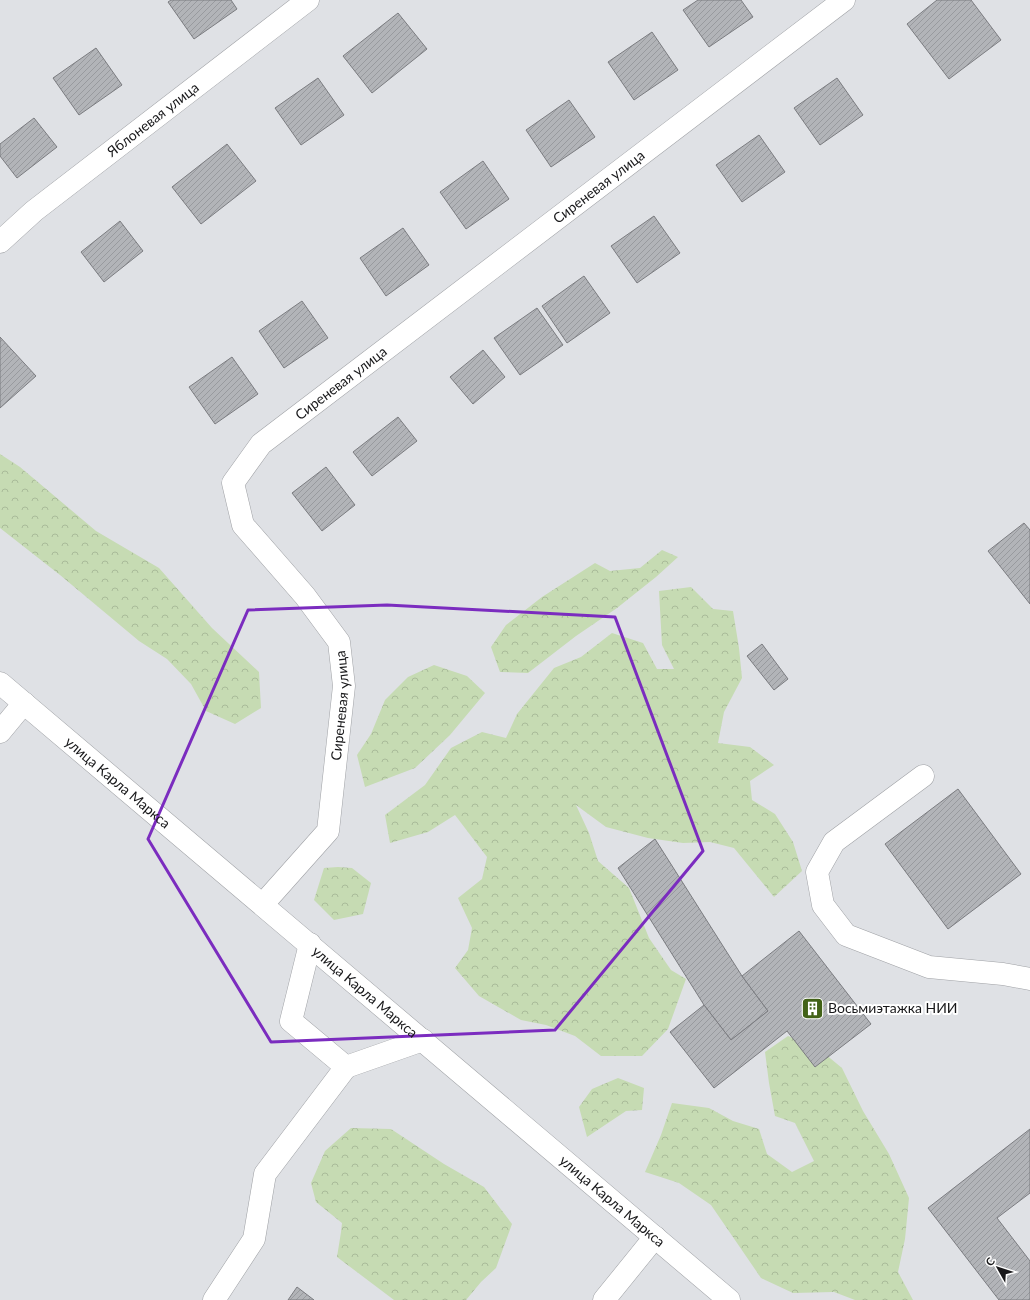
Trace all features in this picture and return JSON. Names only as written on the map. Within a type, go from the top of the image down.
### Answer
[{"type":"street","name":"Яблоневая улица","points":[[0,242],[34,211],[308,0]]},
{"type":"street","name":"Сиреневая улица","points":[[263,904],[328,831],[344,686],[339,642],[305,596],[243,525],[233,483],[261,444],[844,0]]},
{"type":"street","name":"улица Карла Маркса","points":[[0,683],[263,904],[729,1300]]},
{"type":"street","points":[[0,732],[24,703]]},
{"type":"street","points":[[923,776],[834,842],[818,872],[823,905],[846,935],[929,968],[1002,974],[1030,979]]},
{"type":"street","points":[[310,944],[291,1021],[346,1067]]},
{"type":"street","points":[[214,1300],[254,1239],[265,1174],[346,1067],[423,1040]]},
{"type":"street","points":[[604,1300],[655,1237]]},
{"type":"highlighted area","points":[[387,605],[615,617],[703,851],[555,1030],[271,1042],[148,839],[248,610]]},
{"type":"green space","points":[[0,454],[20,467],[96,531],[159,568],[212,628],[259,672],[261,708],[235,724],[206,711],[191,684],[167,659],[139,641],[60,575],[0,528]]},
{"type":"green space","points":[[662,550],[678,557],[656,577],[617,608],[576,636],[528,673],[500,672],[491,647],[506,625],[542,597],[595,563],[610,571],[640,568]]},
{"type":"green space","points":[[691,587],[713,609],[733,611],[742,678],[724,712],[718,743],[750,747],[774,765],[750,781],[752,800],[775,814],[793,842],[802,871],[774,897],[734,848],[710,842],[683,843],[648,838],[606,827],[576,805],[589,833],[598,861],[629,888],[649,938],[671,970],[686,979],[668,1029],[642,1056],[601,1056],[575,1036],[546,1025],[521,1020],[479,996],[455,968],[468,950],[472,928],[458,898],[482,879],[487,857],[455,815],[428,832],[390,843],[385,815],[425,785],[451,748],[482,732],[506,738],[517,714],[554,668],[581,657],[612,633],[643,643],[657,669],[674,669],[662,645],[659,591]]},
{"type":"green space","points":[[434,665],[467,676],[485,693],[450,735],[415,768],[365,787],[357,755],[371,734],[385,700],[408,677]]},
{"type":"green space","points":[[324,868],[352,868],[371,883],[363,914],[334,920],[314,900]]},
{"type":"green space","points":[[788,1036],[819,1049],[842,1068],[863,1111],[889,1154],[909,1198],[905,1239],[898,1272],[913,1300],[855,1300],[834,1292],[793,1293],[761,1278],[711,1205],[679,1183],[645,1172],[661,1135],[672,1103],[709,1108],[733,1121],[759,1129],[767,1154],[792,1172],[814,1161],[795,1123],[775,1116],[765,1052]]},
{"type":"green space","points":[[618,1078],[644,1088],[642,1110],[626,1111],[587,1137],[579,1107],[592,1089]]},
{"type":"green space","points":[[351,1128],[391,1129],[444,1164],[484,1187],[512,1224],[496,1268],[481,1282],[466,1300],[394,1300],[337,1257],[342,1223],[316,1202],[311,1183],[325,1151]]},
{"type":"building","points":[[171,0],[231,0],[237,9],[194,39],[168,2]]},
{"type":"building","points":[[698,0],[741,0],[753,17],[709,47],[683,10]]},
{"type":"building","points":[[937,0],[971,0],[1001,40],[949,79],[907,24]]},
{"type":"building","points":[[398,13],[427,49],[372,93],[343,56]]},
{"type":"building","points":[[652,32],[678,70],[634,100],[608,62]]},
{"type":"building","points":[[96,48],[122,85],[79,115],[53,78]]},
{"type":"building","points":[[318,78],[344,115],[301,145],[275,108]]},
{"type":"building","points":[[837,78],[863,115],[820,145],[794,108]]},
{"type":"building","points":[[569,100],[595,137],[551,167],[526,130]]},
{"type":"building","points":[[34,118],[57,147],[17,178],[0,156],[0,144]]},
{"type":"building","points":[[759,135],[785,172],[742,202],[716,165]]},
{"type":"building","points":[[227,144],[256,181],[201,224],[172,187]]},
{"type":"building","points":[[483,161],[509,199],[466,229],[440,192]]},
{"type":"building","points":[[654,216],[680,253],[637,283],[611,246]]},
{"type":"building","points":[[120,221],[143,251],[104,282],[81,252]]},
{"type":"building","points":[[403,228],[429,265],[386,296],[360,258]]},
{"type":"building","points":[[584,276],[610,313],[567,343],[542,306]]},
{"type":"building","points":[[302,301],[328,338],[284,368],[259,331]]},
{"type":"building","points":[[537,308],[563,345],[520,375],[494,338]]},
{"type":"building","points":[[0,337],[36,376],[0,408]]},
{"type":"building","points":[[483,350],[505,377],[473,404],[450,377]]},
{"type":"building","points":[[232,357],[258,394],[215,424],[189,387]]},
{"type":"building","points":[[398,417],[417,441],[372,476],[353,452]]},
{"type":"building","points":[[326,467],[355,505],[322,531],[292,493]]},
{"type":"building","points":[[1024,523],[1030,530],[1030,604],[988,551]]},
{"type":"building","points":[[762,644],[788,679],[774,690],[747,656]]},
{"type":"building","points":[[958,789],[1021,874],[948,929],[885,844]]},
{"type":"building","points":[[655,839],[742,976],[768,1011],[731,1040],[704,1005],[618,868]]},
{"type":"building","name":"Восьмиэтажка НИИ","points":[[799,931],[871,1024],[815,1067],[787,1031],[714,1088],[670,1032],[704,1005],[731,1040],[768,1011],[742,976]]},
{"type":"building","points":[[1030,1129],[1030,1193],[997,1218],[1030,1261],[1030,1300],[999,1300],[928,1208]]},
{"type":"building","points":[[297,1287],[314,1300],[288,1300]]},
{"type":"place","name":"Восьмиэтажка НИИ","points":[[813,1008]]}]
